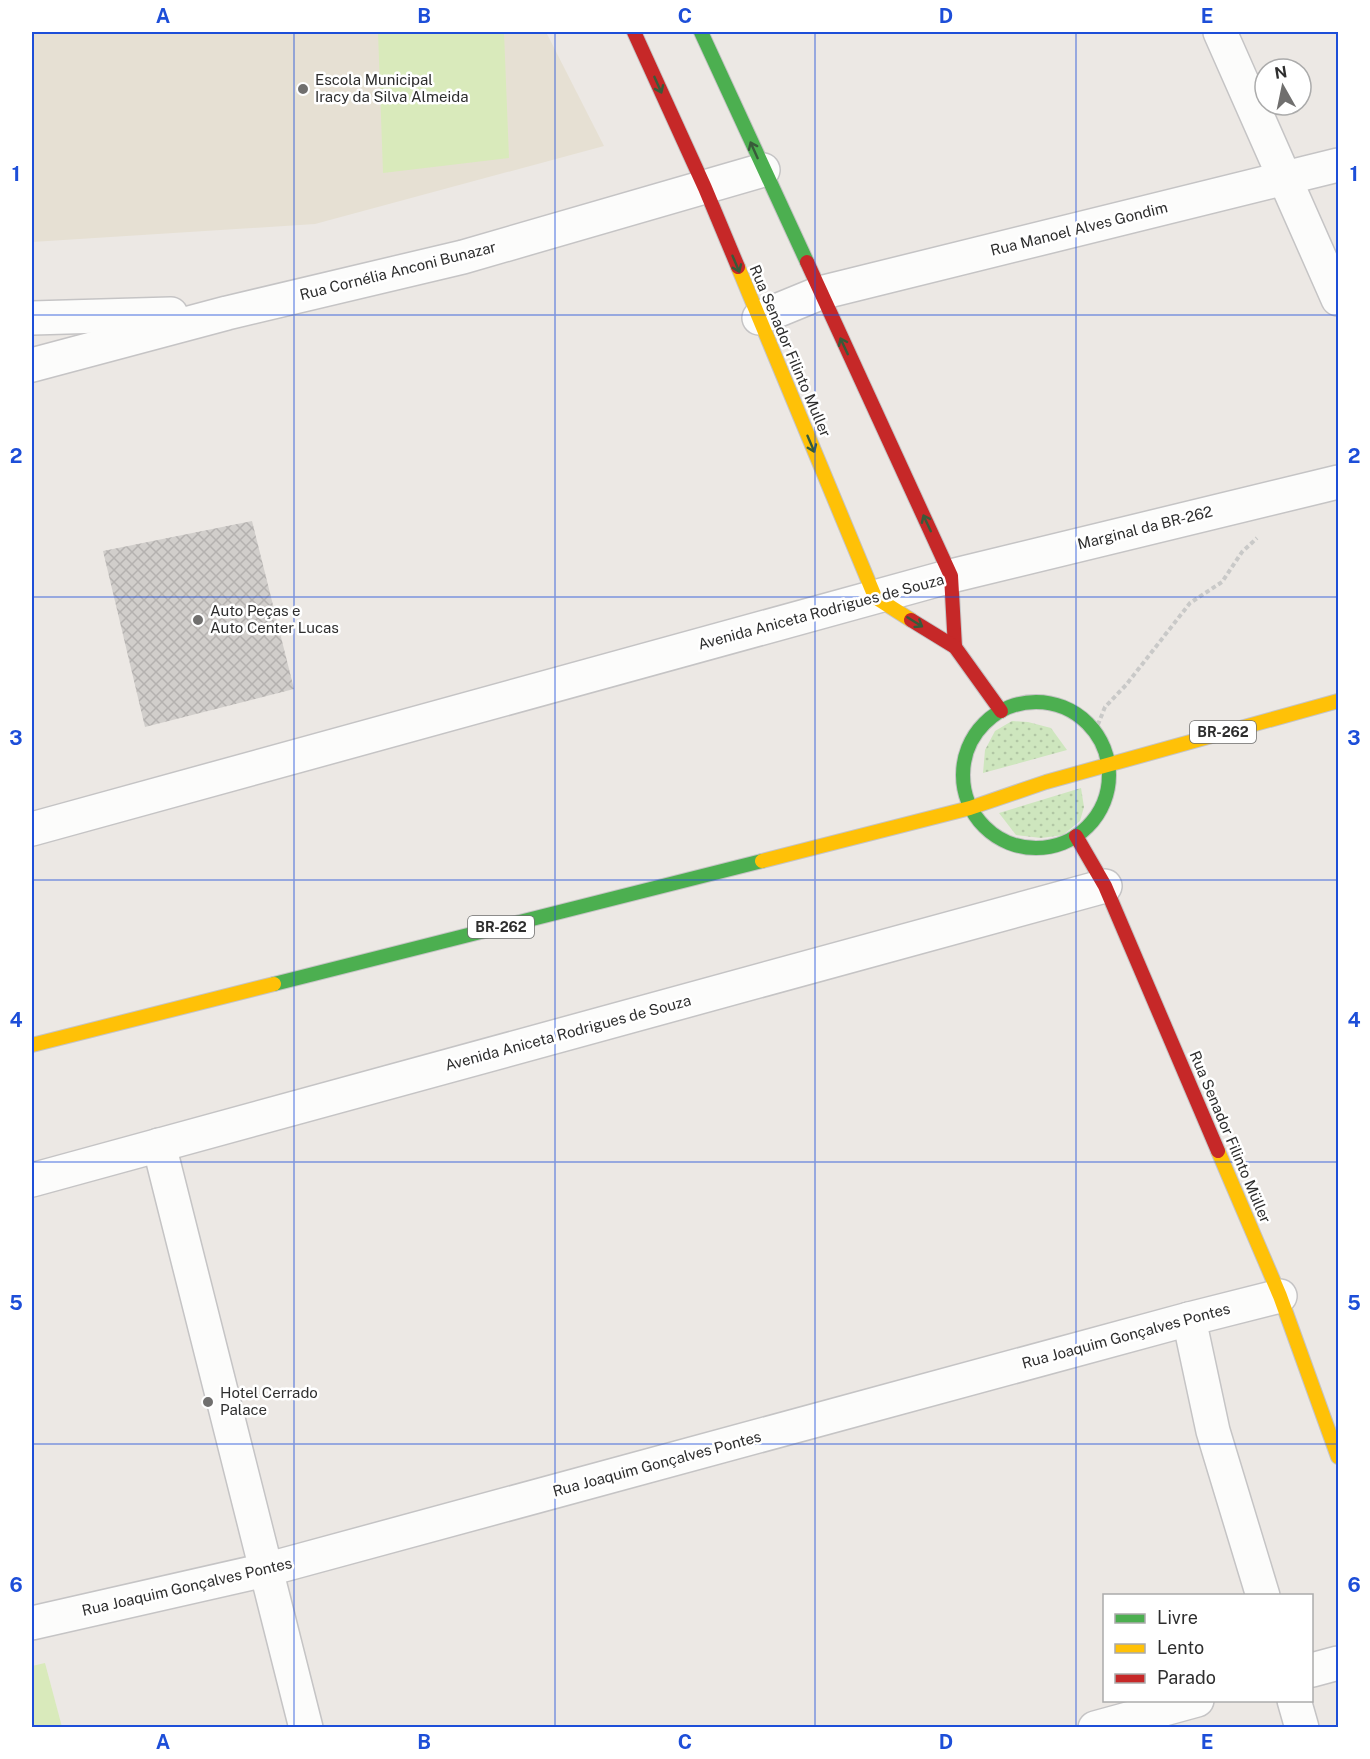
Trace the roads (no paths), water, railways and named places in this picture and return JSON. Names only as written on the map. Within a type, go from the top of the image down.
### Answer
[{"type":"main road","name":"Rua Senador Filinto Muller","points":[[634,32],[705,188],[875,597]]},
{"type":"main road","points":[[700,32],[951,576],[955,647]]},
{"type":"main road","points":[[875,597],[955,647],[1000,711]]},
{"type":"main road","name":"BR-262","points":[[32,1045],[970,808],[1046,782],[1338,701]]},
{"type":"main road","points":[[1035,703],[1053,705],[1083,720],[1095,733],[1108,764],[1109,781],[1106,797],[1099,813],[1089,826],[1076,836],[1057,845],[1037,848],[1016,846],[998,838],[982,825],[970,808],[964,791],[962,772],[966,754],[973,737],[985,722],[1000,711],[1018,705],[1035,703]]},
{"type":"main road","name":"Rua Senador Filinto Müller","points":[[1076,836],[1105,886],[1280,1296],[1338,1456]]},
{"type":"street","points":[[1220,32],[1338,299]]},
{"type":"street","name":"Rua Manoel Alves Gondim","points":[[759,318],[820,293],[1338,165]]},
{"type":"street","name":"Rua Cornélia Anconi Bunazar","points":[[32,365],[227,313],[463,257],[763,170]]},
{"type":"street","points":[[32,318],[227,313]]},
{"type":"street","name":"Marginal da BR-262","points":[[951,576],[1338,482]]},
{"type":"street","name":"Avenida Aniceta Rodrigues de Souza","points":[[32,829],[951,576]]},
{"type":"street","name":"Avenida Aniceta Rodrigues de Souza","points":[[32,1180],[1105,886]]},
{"type":"street","points":[[159,1145],[306,1728]]},
{"type":"street","name":"Rua Joaquim Gonçalves Pontes","points":[[32,1623],[265,1570],[1280,1296]]},
{"type":"street","points":[[1189,1319],[1213,1431],[1262,1594]]},
{"type":"street","points":[[1313,1669],[1338,1663]]},
{"type":"street","points":[[1095,1728],[1193,1702]]},
{"type":"street","points":[[1294,1702],[1302,1728]]},
{"type":"place","name":"Escola Municipal Iracy da Silva Almeida","points":[[303,89]]},
{"type":"place","name":"Auto Peças e Auto Center Lucas","points":[[198,620]]},
{"type":"place","name":"Hotel Cerrado Palace","points":[[208,1402]]}]
